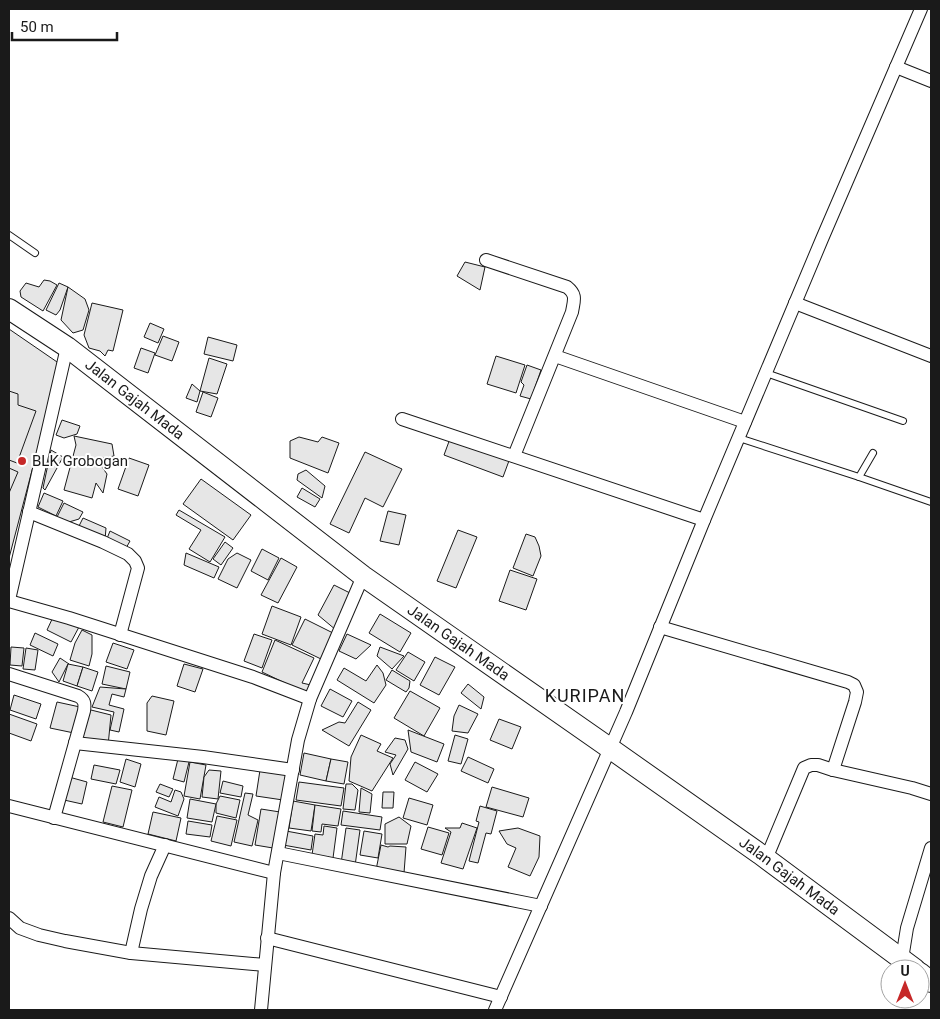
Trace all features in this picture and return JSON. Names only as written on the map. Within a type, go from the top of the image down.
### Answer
[{"type":"main road","name":"Jalan Gajah Mada","points":[[9,309],[67,347],[363,576],[766,859],[901,959]]},
{"type":"street","points":[[495,1010],[611,749],[704,520],[920,9],[931,13]]},
{"type":"street","points":[[896,67],[931,81]]},
{"type":"street","points":[[486,260],[566,287],[572,291],[575,297],[572,312],[514,456]]},
{"type":"street","points":[[795,303],[931,356]]},
{"type":"street","points":[[67,347],[9,600],[253,677],[310,699]]},
{"type":"street","points":[[555,356],[745,422]]},
{"type":"street","points":[[402,419],[704,520]]},
{"type":"street","points":[[29,512],[104,542],[128,554],[135,561],[138,568],[120,635]]},
{"type":"street","points":[[261,1010],[274,873],[298,740],[310,699],[363,576]]},
{"type":"street","points":[[660,627],[854,685],[856,692],[855,702],[833,770]]},
{"type":"street","points":[[9,674],[78,696],[85,704],[54,818]]},
{"type":"street","points":[[75,743],[204,757],[293,770]]},
{"type":"street","points":[[766,859],[804,768],[811,765],[931,794]]},
{"type":"street","points":[[9,806],[274,873]]},
{"type":"street","points":[[132,953],[151,876],[165,845]]},
{"type":"street","points":[[908,959],[907,928],[931,848]]},
{"type":"street","points":[[278,854],[541,906]]},
{"type":"street","points":[[9,918],[20,928],[65,941],[132,953],[265,965]]},
{"type":"street","points":[[267,938],[501,997]]},
{"type":"lane","points":[[9,235],[34,253]]},
{"type":"lane","points":[[766,374],[903,421]]},
{"type":"lane","points":[[739,438],[931,502]]},
{"type":"lane","points":[[859,478],[873,453]]},
{"type":"building","points":[[465,262],[485,267],[480,290],[457,276]]},
{"type":"building","points":[[44,280],[57,285],[43,311],[21,297],[20,291],[26,283],[39,287]]},
{"type":"building","points":[[59,283],[68,287],[60,310],[56,315],[46,310]]},
{"type":"building","points":[[68,287],[85,299],[89,310],[83,330],[73,333],[61,320]]},
{"type":"building","points":[[92,303],[123,310],[113,351],[108,350],[105,356],[100,351],[89,348],[84,335]]},
{"type":"building","points":[[150,323],[164,329],[158,343],[144,337]]},
{"type":"building","name":"BLK Grobogan","points":[[9,329],[60,364],[9,558]]},
{"type":"building","points":[[163,336],[179,342],[172,361],[155,355]]},
{"type":"building","points":[[208,337],[237,345],[233,361],[204,354]]},
{"type":"building","points":[[141,348],[155,353],[148,373],[134,368]]},
{"type":"building","points":[[496,356],[525,365],[516,393],[487,384]]},
{"type":"building","points":[[209,358],[227,364],[217,394],[200,391]]},
{"type":"building","points":[[527,365],[541,370],[531,399],[520,396],[524,385],[521,382]]},
{"type":"building","points":[[192,384],[200,391],[197,402],[186,398]]},
{"type":"building","points":[[9,391],[18,394],[18,405],[36,411],[17,463],[9,460]]},
{"type":"building","points":[[203,392],[218,398],[211,417],[196,412]]},
{"type":"building","points":[[62,420],[80,426],[77,434],[64,438],[56,435]]},
{"type":"building","points":[[74,436],[112,444],[114,456],[103,458],[102,467],[107,474],[103,493],[96,483],[92,498],[64,490],[76,445]]},
{"type":"building","points":[[451,436],[510,458],[503,477],[444,455]]},
{"type":"building","points":[[299,437],[318,442],[322,437],[339,443],[328,473],[290,458],[290,441]]},
{"type":"building","points":[[51,450],[63,457],[45,490],[43,488]]},
{"type":"building","points":[[365,452],[402,469],[383,507],[365,498],[349,533],[330,524]]},
{"type":"building","points":[[129,458],[149,465],[138,496],[118,489]]},
{"type":"building","points":[[9,468],[18,472],[9,493]]},
{"type":"building","points":[[306,470],[325,486],[322,498],[297,480],[298,474]]},
{"type":"building","points":[[201,479],[251,515],[233,540],[183,504]]},
{"type":"building","points":[[302,488],[320,499],[315,507],[297,497]]},
{"type":"building","points":[[44,493],[63,501],[56,516],[38,507]]},
{"type":"building","points":[[64,503],[83,512],[79,519],[69,522],[56,519]]},
{"type":"building","points":[[179,510],[225,537],[210,562],[189,549],[201,530],[176,515]]},
{"type":"building","points":[[388,511],[406,515],[399,545],[380,541]]},
{"type":"building","points":[[83,518],[106,528],[105,540],[78,528]]},
{"type":"building","points":[[458,530],[477,537],[456,588],[437,581]]},
{"type":"building","points":[[110,531],[130,541],[125,550],[106,541]]},
{"type":"building","points":[[526,534],[535,537],[541,556],[533,576],[513,568]]},
{"type":"building","points":[[225,542],[233,548],[221,565],[213,559]]},
{"type":"building","points":[[262,549],[279,558],[268,580],[251,571]]},
{"type":"building","points":[[186,553],[219,567],[214,578],[184,565]]},
{"type":"building","points":[[237,553],[251,560],[237,588],[218,579],[228,559]]},
{"type":"building","points":[[281,558],[297,567],[278,603],[261,595]]},
{"type":"building","points":[[510,570],[537,579],[526,610],[499,601]]},
{"type":"building","points":[[334,585],[354,595],[336,630],[318,615]]},
{"type":"building","points":[[272,606],[301,617],[291,645],[262,634]]},
{"type":"building","points":[[380,614],[411,633],[400,652],[369,633]]},
{"type":"building","points":[[54,615],[79,627],[71,642],[47,630]]},
{"type":"building","points":[[305,619],[333,633],[321,659],[292,645]]},
{"type":"building","points":[[82,630],[92,635],[92,654],[89,666],[70,660],[75,643]]},
{"type":"building","points":[[35,633],[58,644],[53,656],[30,645]]},
{"type":"building","points":[[254,634],[272,640],[262,668],[244,661]]},
{"type":"building","points":[[347,634],[371,645],[356,659],[339,651]]},
{"type":"building","points":[[275,640],[314,658],[302,683],[311,685],[306,693],[262,672]]},
{"type":"building","points":[[113,643],[134,650],[127,669],[106,662]]},
{"type":"building","points":[[11,647],[24,648],[22,666],[10,665]]},
{"type":"building","points":[[380,647],[404,656],[392,669],[377,656]]},
{"type":"building","points":[[26,648],[38,650],[35,670],[23,669]]},
{"type":"building","points":[[408,652],[425,662],[414,681],[396,670]]},
{"type":"building","points":[[435,657],[455,667],[439,695],[420,685]]},
{"type":"building","points":[[60,658],[69,664],[59,682],[52,672]]},
{"type":"building","points":[[68,664],[83,667],[77,686],[63,681]]},
{"type":"building","points":[[184,664],[203,669],[195,692],[177,686]]},
{"type":"building","points":[[377,665],[383,673],[386,685],[374,703],[337,680],[344,668],[366,681]]},
{"type":"building","points":[[106,666],[130,672],[126,689],[102,684]]},
{"type":"building","points":[[83,667],[98,672],[92,691],[77,686]]},
{"type":"building","points":[[392,670],[410,681],[406,692],[386,680]]},
{"type":"building","points":[[468,684],[484,697],[481,709],[461,693]]},
{"type":"building","points":[[100,687],[126,689],[124,697],[112,694],[109,705],[124,709],[119,732],[110,730],[114,712],[92,707]]},
{"type":"building","points":[[330,689],[352,701],[343,717],[321,706]]},
{"type":"building","points":[[410,691],[440,708],[424,736],[394,718]]},
{"type":"building","points":[[14,695],[41,704],[36,719],[10,710]]},
{"type":"building","points":[[152,696],[174,701],[166,735],[147,731],[147,703]]},
{"type":"building","points":[[57,702],[80,707],[74,733],[50,728]]},
{"type":"building","points":[[358,702],[371,710],[349,746],[322,730],[339,722],[345,723]]},
{"type":"building","points":[[459,705],[478,714],[468,733],[452,731],[454,716]]},
{"type":"building","points":[[91,710],[111,715],[108,746],[82,740],[86,717]]},
{"type":"building","points":[[9,714],[37,724],[31,741],[9,733]]},
{"type":"building","points":[[499,719],[521,727],[512,749],[490,740]]},
{"type":"building","points":[[408,730],[444,744],[437,762],[411,752]]},
{"type":"building","points":[[361,735],[381,744],[377,751],[393,758],[372,791],[349,781],[351,757]]},
{"type":"building","points":[[455,735],[468,739],[461,764],[448,761]]},
{"type":"building","points":[[395,738],[405,740],[408,749],[393,775],[390,764],[396,755],[385,752]]},
{"type":"building","points":[[304,753],[331,759],[326,781],[300,775]]},
{"type":"building","points":[[179,755],[190,758],[184,782],[173,779]]},
{"type":"building","points":[[468,757],[494,769],[488,783],[461,771]]},
{"type":"building","points":[[126,759],[141,764],[135,787],[120,782]]},
{"type":"building","points":[[331,759],[348,762],[344,784],[326,781]]},
{"type":"building","points":[[190,762],[206,765],[200,799],[184,796]]},
{"type":"building","points":[[415,762],[438,774],[427,792],[405,780]]},
{"type":"building","points":[[94,765],[120,770],[116,784],[91,779]]},
{"type":"building","points":[[209,770],[221,771],[218,799],[202,797],[204,777]]},
{"type":"building","points":[[260,770],[286,774],[283,800],[256,796]]},
{"type":"building","points":[[69,777],[87,782],[82,804],[64,800]]},
{"type":"building","points":[[223,781],[243,786],[241,797],[220,793]]},
{"type":"building","points":[[299,782],[344,788],[341,806],[296,800]]},
{"type":"building","points":[[160,784],[173,789],[169,797],[156,792]]},
{"type":"building","points":[[346,784],[352,784],[358,790],[355,810],[343,809]]},
{"type":"building","points":[[112,786],[132,790],[123,827],[103,822]]},
{"type":"building","points":[[492,787],[529,798],[523,817],[486,807]]},
{"type":"building","points":[[361,788],[372,794],[370,813],[359,812]]},
{"type":"building","points":[[175,790],[181,792],[184,799],[178,816],[155,807],[159,797],[171,802]]},
{"type":"building","points":[[383,792],[394,792],[393,808],[382,808]]},
{"type":"building","points":[[245,793],[253,794],[248,815],[258,820],[252,846],[234,842]]},
{"type":"building","points":[[220,796],[240,800],[236,818],[216,813],[216,804]]},
{"type":"building","points":[[409,798],[433,805],[427,825],[403,818]]},
{"type":"building","points":[[190,799],[216,804],[212,822],[187,818]]},
{"type":"building","points":[[293,801],[315,805],[311,831],[289,828]]},
{"type":"building","points":[[315,805],[341,809],[338,826],[322,824],[321,832],[312,831]]},
{"type":"building","points":[[480,806],[497,811],[491,834],[486,833],[478,863],[469,861],[479,822],[476,821]]},
{"type":"building","points":[[261,809],[280,812],[273,848],[255,845]]},
{"type":"building","points":[[343,811],[382,817],[380,830],[341,825]]},
{"type":"building","points":[[153,812],[181,818],[176,841],[148,834]]},
{"type":"building","points":[[217,816],[237,820],[231,846],[211,841]]},
{"type":"building","points":[[399,817],[411,826],[407,844],[385,844],[385,824]]},
{"type":"building","points":[[188,821],[212,825],[210,837],[186,834]]},
{"type":"building","points":[[462,823],[477,828],[463,869],[441,863],[451,832],[445,828],[460,828]]},
{"type":"building","points":[[324,826],[337,828],[333,858],[312,855],[315,834],[323,835]]},
{"type":"building","points":[[428,827],[449,833],[442,855],[421,849]]},
{"type":"building","points":[[346,828],[360,830],[355,866],[341,864]]},
{"type":"building","points":[[518,828],[540,836],[539,857],[530,876],[508,867],[516,848],[507,844],[499,831]]},
{"type":"building","points":[[286,831],[313,836],[311,850],[283,845]]},
{"type":"building","points":[[364,831],[382,834],[378,858],[360,855]]},
{"type":"building","points":[[381,845],[406,847],[404,873],[376,870]]},
{"type":"place","name":"BLK Grobogan","points":[[22,461]]},
{"type":"district","name":"KURIPAN","points":[[585,695]]}]
